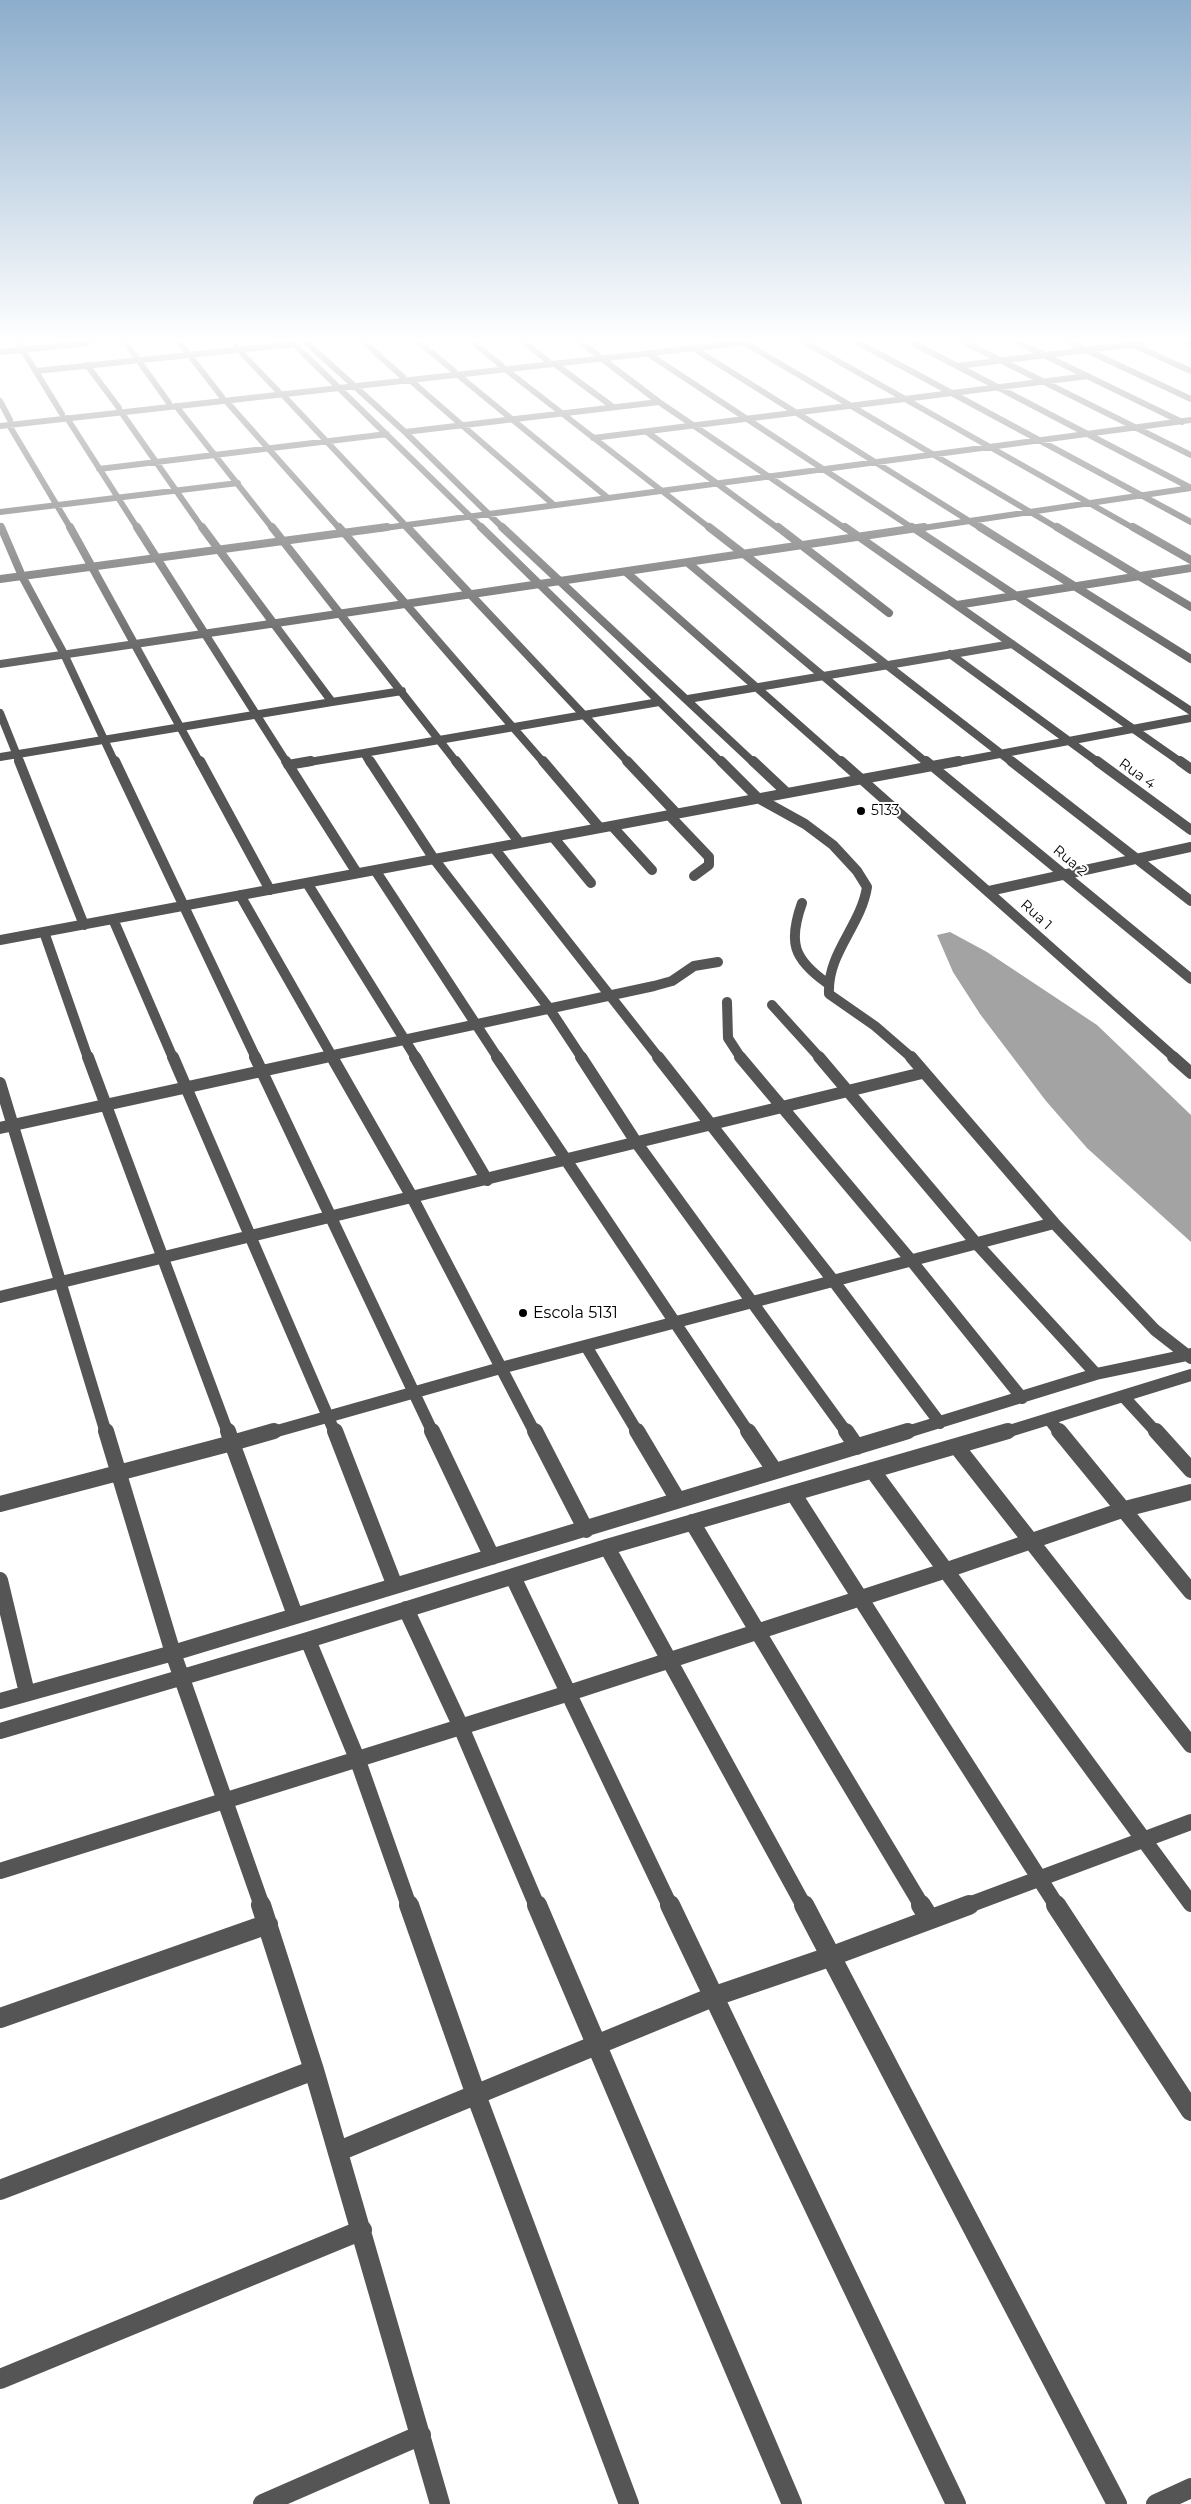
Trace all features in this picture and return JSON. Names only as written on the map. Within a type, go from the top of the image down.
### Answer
[{"type":"street","points":[[28,460],[93,566],[270,890]]},
{"type":"street","points":[[93,460],[357,874]]},
{"type":"street","points":[[99,469],[174,460]]},
{"type":"street","points":[[220,460],[520,843]]},
{"type":"street","points":[[278,460],[408,604],[600,828]]},
{"type":"street","points":[[341,460],[584,715],[673,814],[709,857],[709,865],[694,876]]},
{"type":"street","points":[[413,460],[538,585],[758,798],[798,818],[829,839],[861,876],[867,887],[863,906],[837,954],[827,983],[829,994],[875,1026],[909,1055],[922,1073],[1054,1223],[1156,1330],[1190,1355]]},
{"type":"street","points":[[433,460],[488,514],[787,792]]},
{"type":"street","points":[[500,460],[554,505]]},
{"type":"street","points":[[561,460],[607,497]]},
{"type":"street","points":[[622,460],[1191,901]]},
{"type":"street","points":[[685,460],[803,546],[889,613]]},
{"type":"street","points":[[747,460],[1191,769]]},
{"type":"street","points":[[810,460],[1191,711]]},
{"type":"street","points":[[872,460],[1191,659]]},
{"type":"street","points":[[0,578],[893,460]]},
{"type":"street","points":[[941,460],[1191,607]]},
{"type":"street","points":[[1012,460],[1191,560]]},
{"type":"street","points":[[1074,460],[1191,522]]},
{"type":"street","points":[[1137,460],[1191,488]]},
{"type":"street","points":[[156,462],[332,702]]},
{"type":"street","points":[[0,512],[238,483]]},
{"type":"street","points":[[0,664],[1191,488]]},
{"type":"street","points":[[0,526],[22,576],[64,654],[415,1391],[492,1557]]},
{"type":"street","name":"Rua 2","points":[[688,563],[822,676],[1191,979]]},
{"type":"street","points":[[957,605],[1014,594],[1191,568]]},
{"type":"street","name":"Rua 1","points":[[626,572],[859,780],[989,891],[1191,1074]]},
{"type":"street","points":[[688,699],[1012,644]]},
{"type":"street","name":"Rua 4","points":[[950,654],[1191,830]]},
{"type":"street","points":[[0,757],[402,691]]},
{"type":"street","points":[[288,765],[659,702]]},
{"type":"street","points":[[0,713],[84,925]]},
{"type":"street","points":[[0,940],[1191,718]]},
{"type":"street","points":[[364,753],[434,859],[549,1008],[636,1142],[754,1302],[857,1447]]},
{"type":"street","points":[[612,826],[652,870]]},
{"type":"street","points":[[553,837],[591,882]]},
{"type":"street","points":[[989,891],[1191,847]]},
{"type":"street","points":[[494,848],[611,995],[832,1280],[940,1423]]},
{"type":"street","points":[[375,870],[564,1160],[775,1471]]},
{"type":"street","points":[[308,883],[405,1040],[487,1180]]},
{"type":"street","points":[[240,895],[412,1197],[586,1530]]},
{"type":"street","points":[[802,903],[793,926],[795,949],[808,970],[827,983]]},
{"type":"street","points":[[113,919],[329,1417],[395,1586]]},
{"type":"street","points":[[44,932],[105,1106],[295,1615]]},
{"type":"street","points":[[6,1127],[672,981],[694,966],[718,962]]},
{"type":"street","points":[[727,1002],[728,1038],[734,1050],[910,1259],[1022,1398]]},
{"type":"street","points":[[772,1005],[850,1091],[976,1243],[1096,1374]]},
{"type":"street","points":[[0,1296],[487,1180],[922,1073]]},
{"type":"street","points":[[0,1083],[6,1127],[61,1282],[117,1474],[173,1652],[268,1924],[314,2070],[440,2504]]},
{"type":"street","points":[[0,1504],[329,1417],[415,1391],[910,1259],[1054,1223]]},
{"type":"street","points":[[586,1346],[678,1500]]},
{"type":"street","points":[[0,1701],[586,1530],[678,1500],[940,1423],[1096,1374],[1190,1355]]},
{"type":"street","points":[[0,1731],[308,1640],[607,1546],[957,1446],[1191,1375]]},
{"type":"street","points":[[1123,1396],[1191,1470]]},
{"type":"street","points":[[1049,1419],[1125,1509],[1191,1592]]},
{"type":"street","points":[[957,1446],[1191,1745]]},
{"type":"street","points":[[872,1470],[1146,1840],[1191,1904]]},
{"type":"street","points":[[0,1871],[358,1761],[947,1570],[1125,1509],[1191,1492]]},
{"type":"street","points":[[793,1493],[1039,1879],[1191,2111]]},
{"type":"street","points":[[692,1522],[929,1918]]},
{"type":"street","points":[[607,1546],[832,1956],[1117,2504]]},
{"type":"street","points":[[513,1577],[715,1996],[956,2504]]},
{"type":"street","points":[[0,1580],[27,1693]]},
{"type":"street","points":[[406,1609],[461,1727],[792,2504]]},
{"type":"street","points":[[308,1640],[358,1761],[476,2095],[629,2504]]},
{"type":"street","points":[[339,2151],[715,1996],[832,1956],[929,1918],[1191,1822]]},
{"type":"street","points":[[0,2018],[268,1924]]},
{"type":"street","points":[[0,2190],[314,2070]]},
{"type":"street","points":[[0,2379],[362,2230]]},
{"type":"street","points":[[263,2504],[421,2435]]},
{"type":"street","points":[[1156,2504],[1191,2488]]},
{"type":"shaded area","points":[[950,932],[987,952],[1097,1025],[1191,1115],[1191,1242],[1087,1148],[1046,1101],[980,1014],[953,972],[937,935]]},
{"type":"place","name":"5133","points":[[861,811]]},
{"type":"place","name":"Escola 5131","points":[[523,1313]]}]
